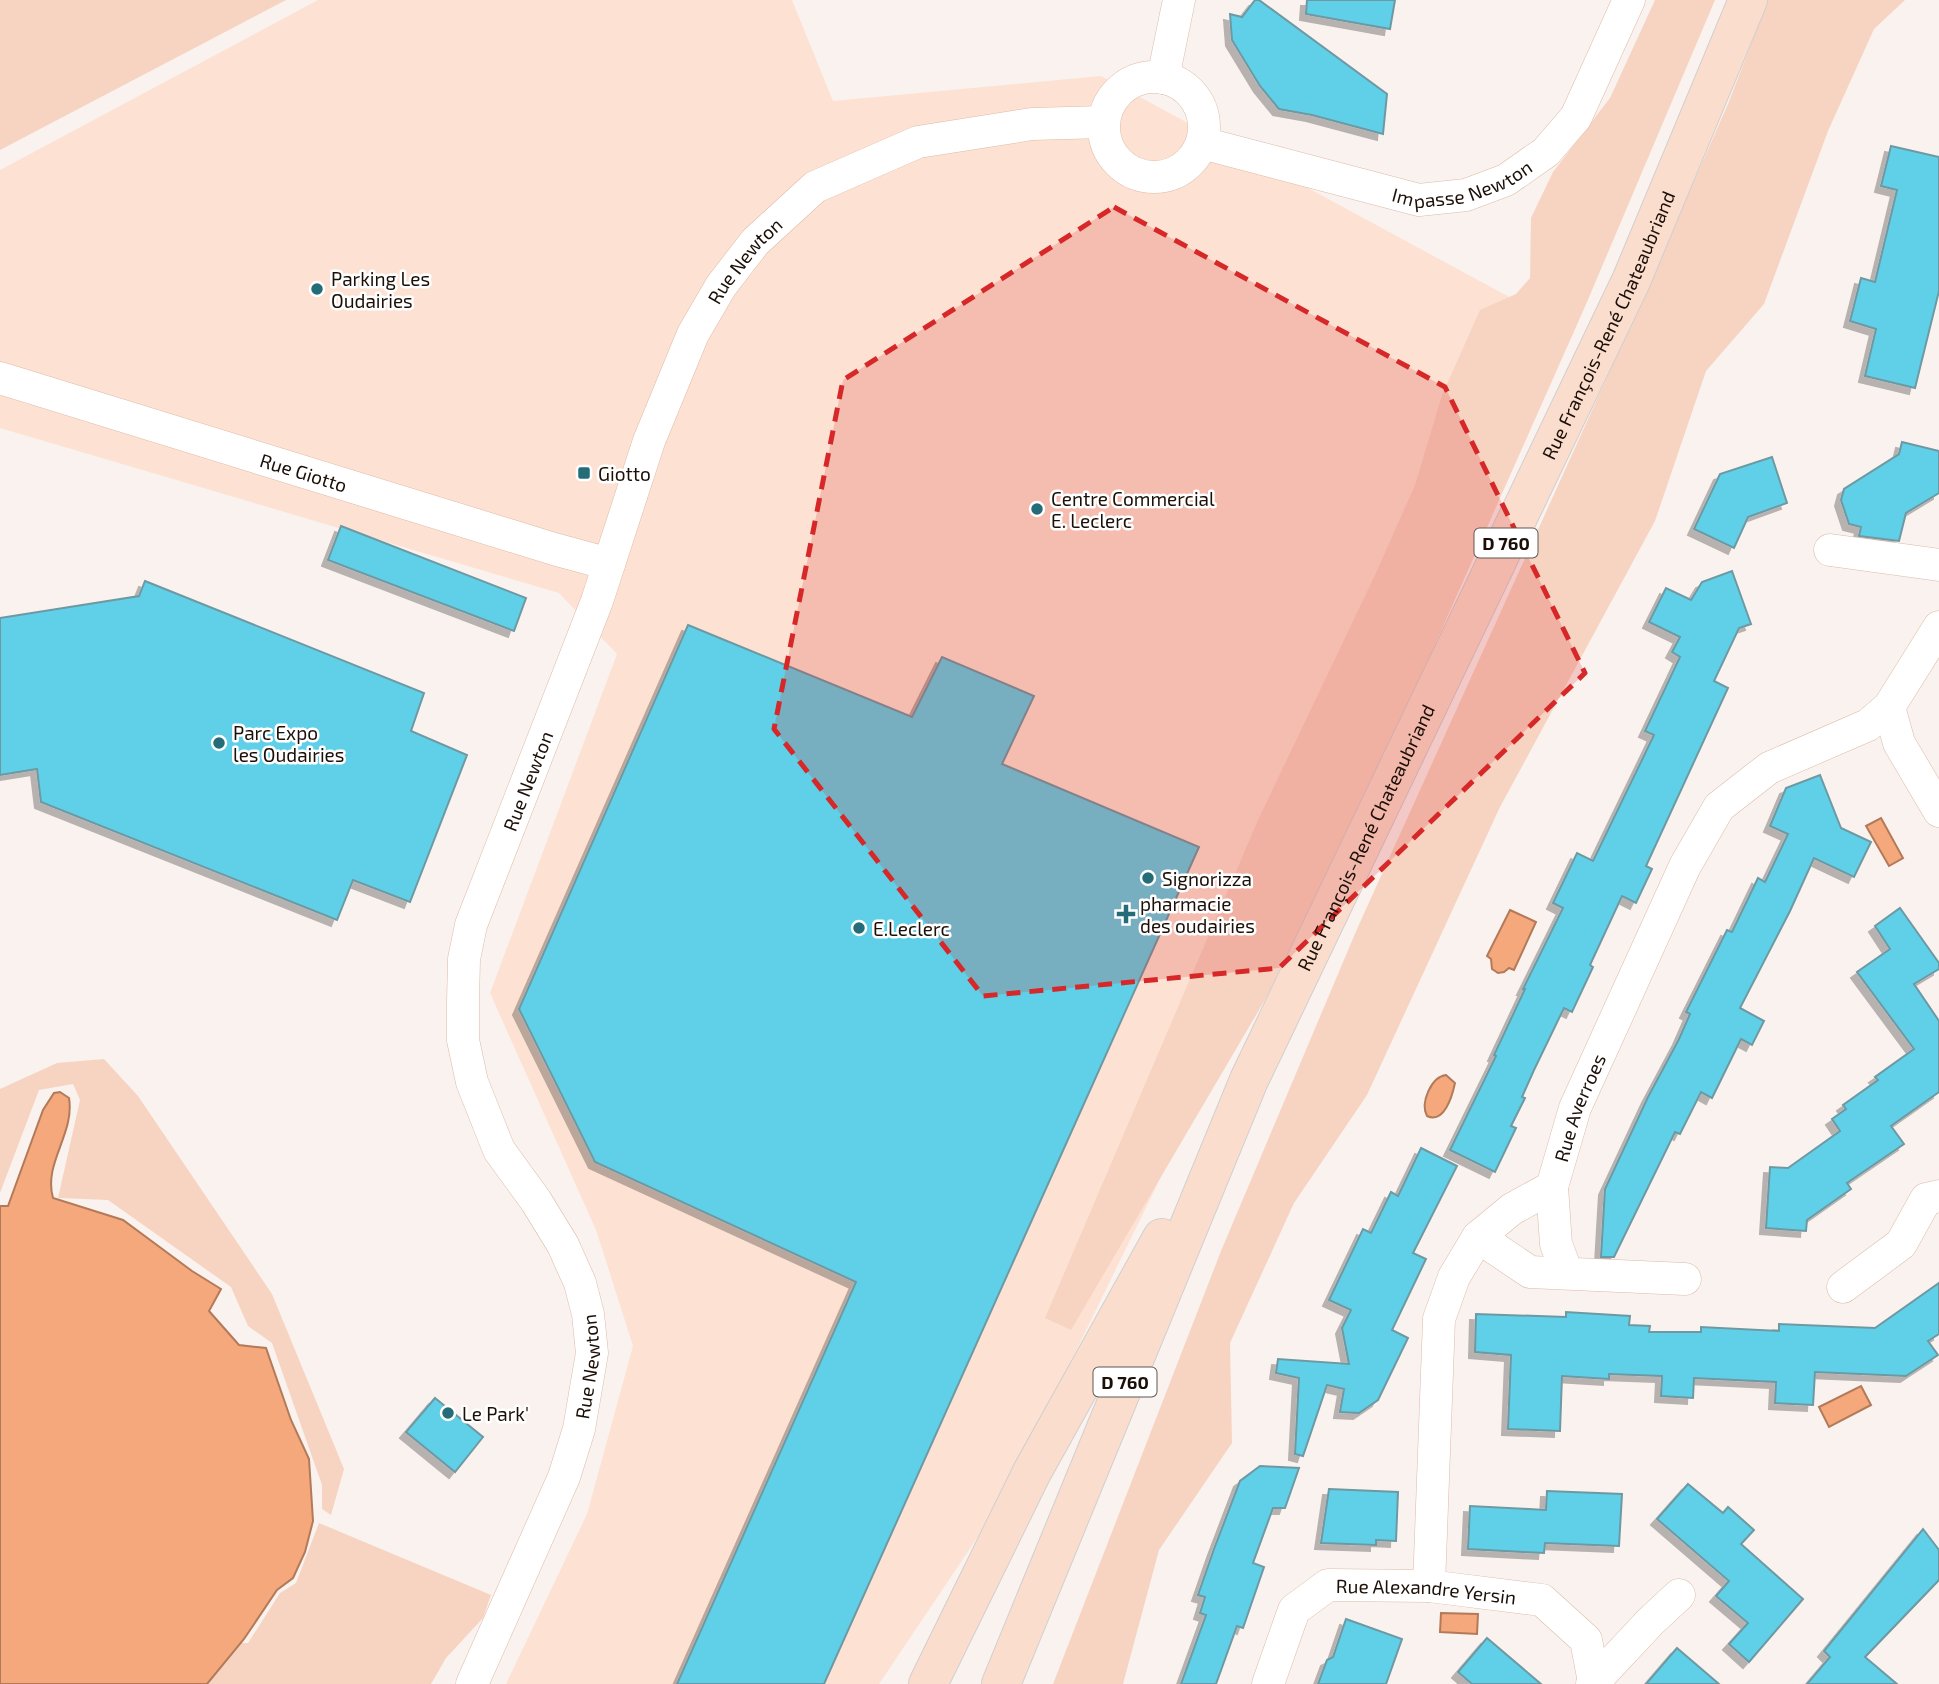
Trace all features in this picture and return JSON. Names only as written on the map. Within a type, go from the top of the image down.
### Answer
[{"type":"main road","name":"Rue François-René Chateaubriand","points":[[1001,1684],[1249,1080],[1631,281],[1748,0]]},
{"type":"main road","points":[[928,1684],[1032,1472],[1249,1080]]},
{"type":"street","points":[[1163,78],[1178,0]]},
{"type":"street","name":"Impasse Newton","points":[[1202,142],[1419,200],[1466,195],[1506,180],[1546,152],[1576,117],[1629,0]]},
{"type":"street","points":[[1163,78],[1179,84],[1192,94],[1201,109],[1204,125],[1202,142],[1187,165],[1175,173],[1147,177],[1132,172],[1115,158],[1105,137],[1104,122],[1112,98],[1122,88],[1135,80],[1163,78]]},
{"type":"street","name":"Rue Newton","points":[[472,1684],[564,1477],[579,1429],[592,1353],[588,1314],[580,1283],[563,1245],[536,1201],[499,1150],[472,1082],[463,1040],[464,960],[471,925],[609,564],[649,441],[692,334],[721,286],[760,236],[815,187],[918,142],[1032,124],[1104,122]]},
{"type":"street","name":"Rue Giotto","points":[[0,378],[609,564]]},
{"type":"street","points":[[1830,550],[1939,565]]},
{"type":"street","name":"Rue Averroes","points":[[1429,1586],[1439,1319],[1454,1277],[1478,1237],[1512,1209],[1552,1187],[1576,1108],[1685,866],[1719,807],[1769,768],[1868,725],[1889,706],[1939,627]]},
{"type":"street","points":[[1889,706],[1899,743],[1939,811]]},
{"type":"street","points":[[1552,1187],[1556,1244],[1567,1273]]},
{"type":"street","points":[[1843,1287],[1901,1244],[1926,1199],[1939,1196]]},
{"type":"street","points":[[1478,1237],[1530,1272],[1685,1279]]},
{"type":"street","name":"Rue Alexandre Yersin","points":[[1268,1684],[1294,1610],[1328,1585],[1429,1586],[1542,1600],[1586,1640],[1593,1683]]},
{"type":"street","name":"Rue Alexandre Yersin","points":[[1593,1683],[1679,1595]]},
{"type":"highlighted area","points":[[1114,207],[1445,387],[1585,673],[1279,968],[983,996],[774,729],[843,380]]},
{"type":"shaded area","points":[[0,0],[286,0],[0,150]]},
{"type":"shaded area","points":[[318,0],[792,0],[833,101],[1101,76],[1574,332],[1004,1498],[879,1684],[506,1684],[587,1514],[633,1346],[596,1230],[490,993],[617,654],[559,593],[0,428],[0,170]]},
{"type":"shaded area","points":[[1655,0],[1715,0],[1587,302],[1414,692],[1269,993],[1071,1330],[1045,1318],[1258,820],[1415,485],[1442,395],[1480,310],[1516,294],[1530,278],[1531,218],[1553,172],[1610,98]]},
{"type":"shaded area","points":[[1768,0],[1905,0],[1874,29],[1828,131],[1764,304],[1706,371],[1655,521],[1500,807],[1367,1095],[1294,1203],[1230,1343],[1232,1443],[1159,1550],[1123,1684],[1053,1684],[1221,1251],[1357,929],[1628,331],[1728,104]]},
{"type":"shaded area","points":[[1881,818],[1903,858],[1889,866],[1866,826]]},
{"type":"shaded area","points":[[1510,910],[1536,922],[1514,970],[1509,968],[1498,973],[1492,969],[1491,959],[1487,956]]},
{"type":"shaded area","points":[[104,1059],[138,1096],[272,1294],[344,1469],[331,1515],[322,1509],[322,1485],[272,1343],[248,1326],[231,1287],[108,1200],[58,1198],[80,1100],[73,1084],[39,1090],[0,1193],[0,1089],[57,1063]]},
{"type":"shaded area","points":[[1446,1075],[1455,1083],[1449,1102],[1443,1113],[1427,1116],[1425,1104],[1428,1091],[1436,1080]]},
{"type":"shaded area","points":[[60,1092],[69,1098],[70,1111],[52,1173],[53,1198],[123,1220],[221,1289],[209,1311],[239,1345],[266,1348],[291,1420],[309,1459],[313,1521],[305,1552],[293,1578],[277,1590],[244,1639],[207,1684],[0,1684],[0,1206],[8,1206],[43,1110],[54,1093]]},
{"type":"shaded area","points":[[1861,1386],[1871,1405],[1829,1427],[1819,1407]]},
{"type":"shaded area","points":[[319,1523],[491,1595],[483,1618],[446,1658],[431,1684],[207,1684],[237,1643],[248,1643],[280,1593],[296,1583]]},
{"type":"shaded area","points":[[1441,1613],[1478,1614],[1477,1634],[1440,1632]]},
{"type":"building","points":[[1255,0],[1259,0],[1387,94],[1383,134],[1279,109],[1260,86],[1232,40],[1230,14],[1242,17]]},
{"type":"building","points":[[1307,0],[1395,0],[1390,29],[1306,14]]},
{"type":"building","points":[[1891,146],[1939,157],[1939,291],[1915,388],[1865,376],[1876,329],[1850,321],[1861,278],[1875,282],[1897,190],[1881,186]]},
{"type":"building","points":[[1902,442],[1939,451],[1939,493],[1906,513],[1899,541],[1859,536],[1861,527],[1849,524],[1841,500],[1844,489],[1899,454]]},
{"type":"building","points":[[1772,457],[1787,503],[1748,517],[1734,548],[1694,529],[1720,474]]},
{"type":"building","points":[[341,526],[526,598],[514,631],[328,560]]},
{"type":"building","points":[[1732,571],[1751,624],[1739,628],[1714,681],[1728,688],[1646,866],[1652,869],[1636,903],[1622,896],[1572,1012],[1564,1008],[1534,1070],[1522,1097],[1525,1098],[1511,1126],[1516,1128],[1495,1172],[1450,1150],[1563,908],[1553,903],[1577,853],[1593,861],[1654,735],[1645,731],[1680,657],[1672,652],[1680,637],[1649,622],[1666,588],[1691,600],[1702,582]]},
{"type":"building","name":"Parc Expo les Oudairies","points":[[145,581],[424,693],[411,731],[467,755],[410,902],[353,880],[337,920],[41,802],[37,769],[0,775],[0,618],[139,596]]},
{"type":"building","name":"E.Leclerc","points":[[688,625],[912,717],[942,657],[1034,696],[1002,764],[1199,847],[824,1684],[677,1684],[856,1282],[595,1162],[519,1009]]},
{"type":"building","points":[[1820,775],[1841,828],[1871,842],[1854,877],[1814,858],[1740,1008],[1764,1021],[1752,1045],[1741,1039],[1712,1098],[1701,1092],[1680,1134],[1675,1132],[1614,1257],[1601,1257],[1605,1189],[1648,1097],[1679,1039],[1690,1014],[1686,1012],[1727,930],[1732,932],[1758,878],[1765,882],[1788,834],[1770,826],[1786,788]]},
{"type":"building","points":[[1900,908],[1939,963],[1939,969],[1914,984],[1939,1021],[1939,1092],[1891,1126],[1904,1144],[1847,1183],[1851,1189],[1807,1220],[1806,1231],[1766,1228],[1770,1167],[1788,1168],[1840,1131],[1832,1119],[1846,1109],[1843,1105],[1878,1080],[1875,1077],[1914,1049],[1857,972],[1890,949],[1875,926]]},
{"type":"building","points":[[1421,1148],[1457,1166],[1413,1253],[1426,1259],[1392,1330],[1408,1338],[1378,1400],[1359,1413],[1340,1412],[1344,1389],[1327,1385],[1303,1456],[1295,1454],[1299,1378],[1276,1373],[1278,1359],[1349,1364],[1342,1328],[1351,1310],[1329,1300],[1363,1229],[1371,1233],[1391,1192],[1398,1196]]},
{"type":"building","points":[[1939,1283],[1939,1334],[1928,1341],[1938,1355],[1906,1376],[1815,1372],[1813,1405],[1775,1403],[1776,1382],[1694,1378],[1693,1398],[1661,1396],[1662,1376],[1609,1374],[1609,1379],[1562,1376],[1560,1431],[1508,1429],[1511,1355],[1475,1352],[1476,1314],[1566,1317],[1566,1312],[1630,1316],[1629,1325],[1650,1326],[1649,1332],[1701,1332],[1701,1327],[1779,1331],[1779,1324],[1875,1328]]},
{"type":"building","points":[[435,1398],[483,1437],[455,1472],[406,1432]]},
{"type":"building","points":[[1260,1466],[1299,1468],[1285,1508],[1273,1508],[1253,1563],[1264,1567],[1243,1628],[1237,1626],[1216,1684],[1181,1684],[1206,1615],[1200,1613],[1205,1597],[1198,1595],[1214,1549],[1240,1481]]},
{"type":"building","points":[[1688,1484],[1723,1513],[1728,1507],[1754,1530],[1741,1544],[1803,1599],[1749,1662],[1729,1644],[1748,1623],[1716,1596],[1729,1581],[1657,1519]]},
{"type":"building","points":[[1329,1489],[1398,1492],[1396,1541],[1376,1540],[1376,1545],[1321,1543]]},
{"type":"building","points":[[1547,1491],[1622,1494],[1619,1546],[1545,1543],[1544,1553],[1468,1549],[1470,1506],[1546,1510]]},
{"type":"building","points":[[1923,1529],[1939,1550],[1939,1580],[1865,1657],[1897,1684],[1807,1684],[1830,1657],[1824,1651]]},
{"type":"building","points":[[1346,1619],[1402,1639],[1386,1684],[1318,1684],[1327,1660],[1333,1657]]},
{"type":"building","points":[[1487,1638],[1541,1684],[1472,1684],[1458,1672]]},
{"type":"building","points":[[1677,1648],[1719,1684],[1646,1684]]},
{"type":"place","name":"Parking Les Oudairies","points":[[317,289]]},
{"type":"place","name":"Giotto","points":[[584,473]]},
{"type":"place","name":"Centre Commercial E. Leclerc","points":[[1037,509]]},
{"type":"place","name":"Parc Expo les Oudairies","points":[[219,743]]},
{"type":"place","name":"Signorizza","points":[[1148,878]]},
{"type":"place","name":"pharmacie des oudairies","points":[[1126,914]]},
{"type":"place","name":"E.Leclerc","points":[[859,928]]},
{"type":"place","name":"Le Park'","points":[[448,1413]]}]
